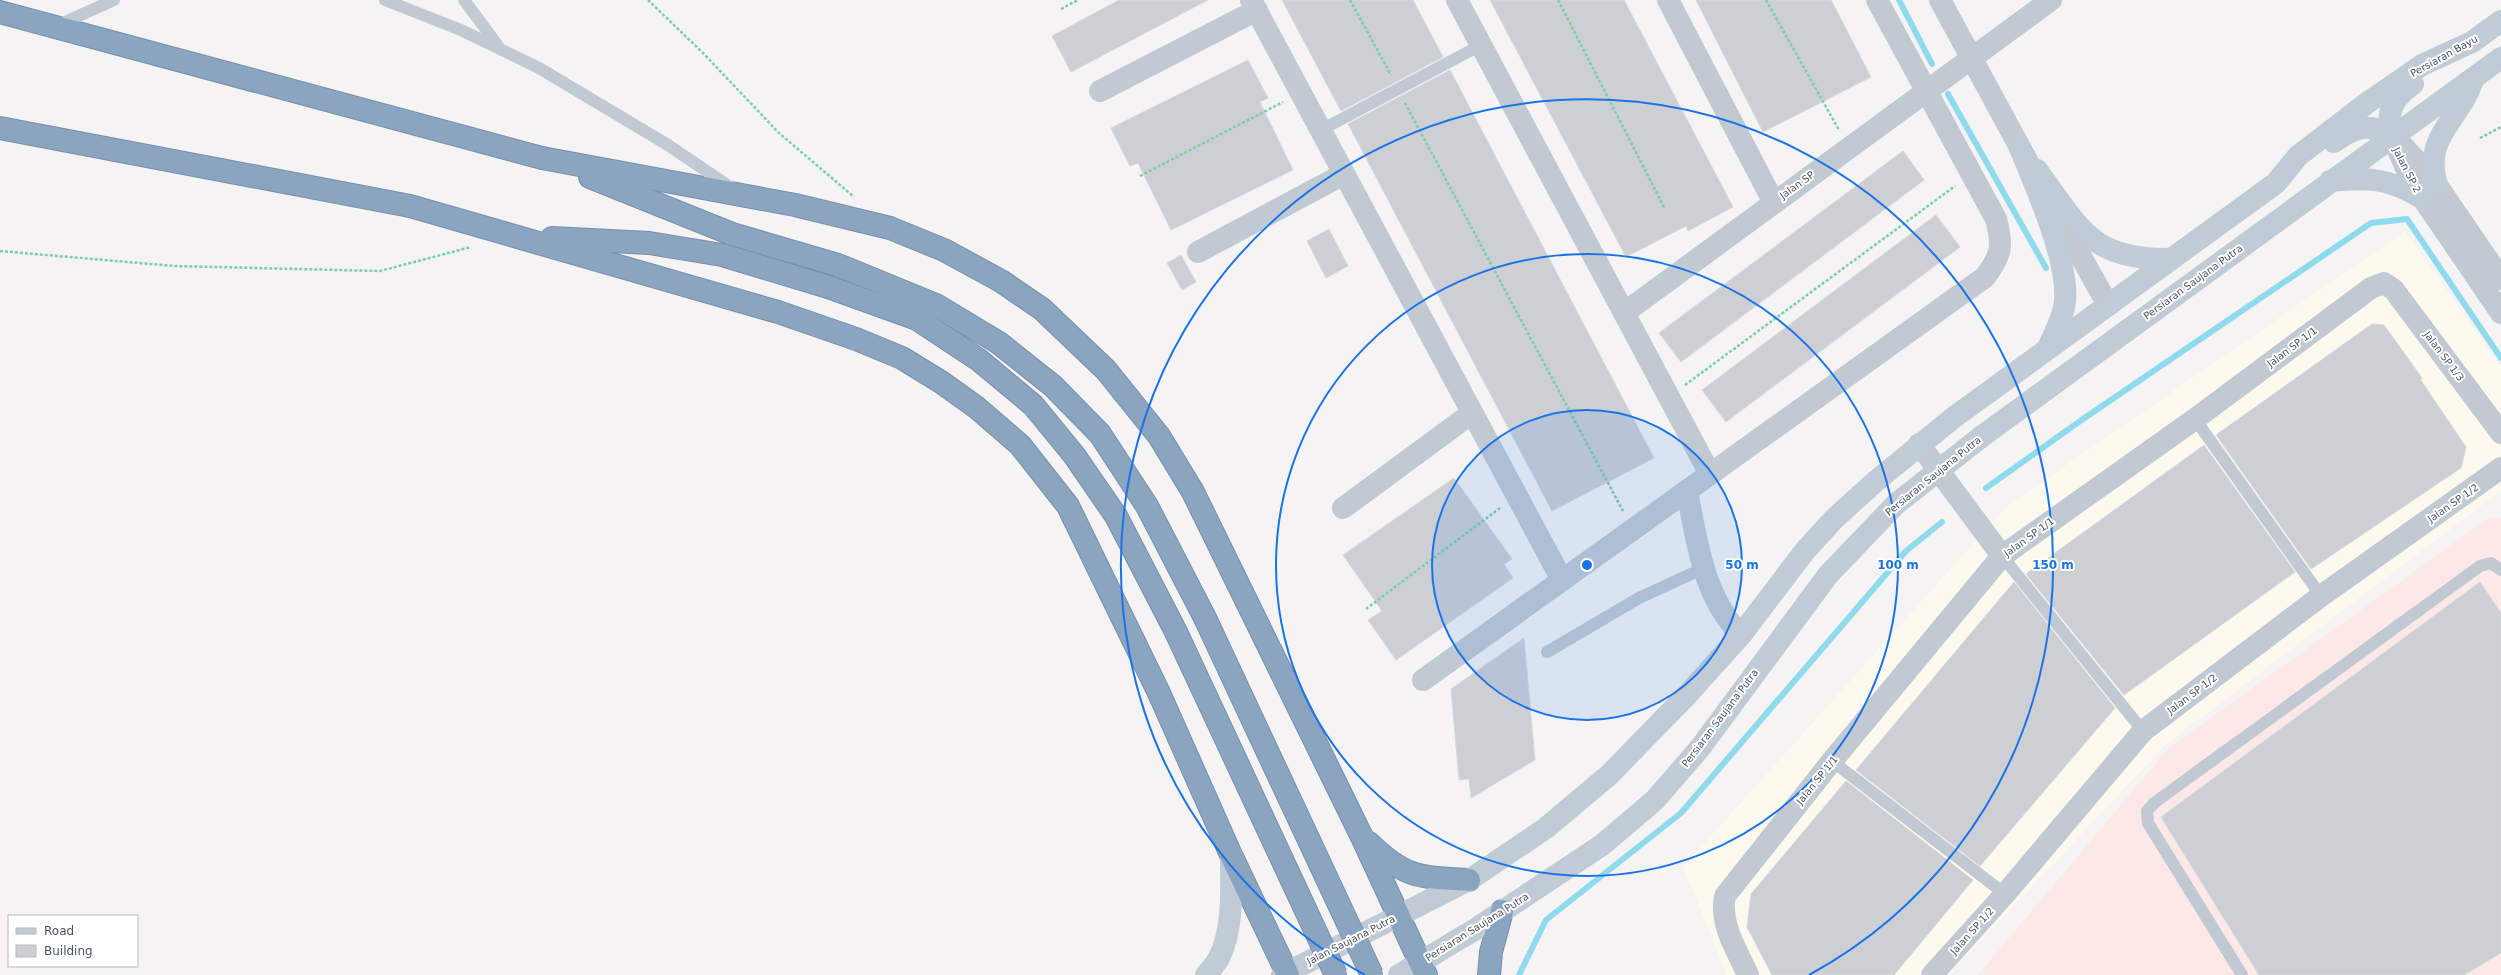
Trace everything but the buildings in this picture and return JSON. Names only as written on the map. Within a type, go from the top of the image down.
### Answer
[{"type":"highway","points":[[0,12],[542,158],[795,205],[890,228],[944,250],[1001,281],[1042,309],[1106,370],[1159,436],[1193,492],[1362,837],[1423,969]]},
{"type":"highway","points":[[0,128],[410,206],[778,312],[856,338],[902,358],[941,382],[976,407],[1020,445],[1068,506],[1159,693],[1286,974]]},
{"type":"highway","points":[[542,158],[732,234],[838,265],[936,305],[999,343],[1053,386],[1100,434],[1147,506],[1205,618],[1372,975]]},
{"type":"highway","points":[[514,236],[648,243],[722,255],[828,287],[917,320],[979,360],[1033,405],[1074,455],[1116,516],[1176,632],[1336,975]]},
{"type":"highway","points":[[1362,837],[1385,859],[1409,874],[1469,880]]},
{"type":"highway","points":[[1489,975],[1491,952],[1502,911]]},
{"type":"main road","name":"Persiaran Bayu","points":[[2276,183],[2298,156],[2367,103],[2422,65],[2472,42],[2501,21]]},
{"type":"main road","points":[[2392,136],[2388,125],[2389,112],[2394,100],[2407,88],[2472,42]]},
{"type":"main road","points":[[2392,136],[2501,58]]},
{"type":"main road","points":[[2330,181],[2353,179],[2380,180],[2429,192],[2434,173],[2434,157],[2438,140],[2445,126],[2465,101],[2474,77]]},
{"type":"main road","points":[[1399,916],[1469,880],[1546,828],[1608,775],[1687,695],[1741,635],[1804,552],[1834,519],[1919,444],[2276,183],[2358,128],[2382,130],[2392,136]]},
{"type":"main road","name":"Persiaran Saujana Putra","points":[[1423,969],[1502,911],[1602,845],[1655,800],[1700,748],[1828,575],[1896,504],[1938,470],[2392,136]]},
{"type":"main road","points":[[2020,148],[2090,238],[2106,249],[2127,256],[2171,259]]},
{"type":"main road","points":[[2020,148],[2054,236],[2065,285],[2065,303],[2048,349]]},
{"type":"main road","points":[[1206,975],[1219,959],[1226,938],[1230,913],[1231,855]]},
{"type":"main road","name":"Jalan Saujana Putra","points":[[1286,974],[1399,916]]},
{"type":"main road","points":[[1399,975],[1423,969]]},
{"type":"street","points":[[1457,0],[1710,474]]},
{"type":"street","points":[[1668,0],[1774,203]]},
{"type":"street","points":[[1423,680],[1985,277],[2000,253],[2001,238],[1996,219],[1877,0]]},
{"type":"street","points":[[1940,0],[2020,148],[2108,305]]},
{"type":"street","name":"Jalan SP","points":[[1624,313],[2050,0]]},
{"type":"street","points":[[1100,91],[1254,5],[1562,580]]},
{"type":"street","name":"Jalan SP 2","points":[[2392,136],[2413,156],[2429,192],[2501,313]]},
{"type":"street","points":[[1198,252],[1344,174]]},
{"type":"street","name":"Jalan SP 2","points":[[2429,192],[2501,279]]},
{"type":"street","name":"Jalan SP 1/1","points":[[1748,975],[1724,921],[1722,909],[1725,896],[1832,761],[2002,556],[2195,419],[2371,288],[2384,283]]},
{"type":"street","name":"Jalan SP 1/3","points":[[2384,283],[2394,290],[2501,433]]},
{"type":"street","points":[[1342,508],[1472,413]]},
{"type":"street","points":[[1919,444],[2002,556]]},
{"type":"street","name":"Jalan SP 1/2","points":[[1932,975],[2005,894],[2143,731],[2321,596],[2501,468]]},
{"type":"street","points":[[1687,490],[1702,569],[1729,623],[1741,635]]},
{"type":"lane","points":[[54,27],[114,0]]},
{"type":"lane","points":[[385,0],[461,30],[539,68],[668,145],[746,197]]},
{"type":"lane","points":[[464,0],[501,49]]},
{"type":"lane","points":[[1321,130],[1481,45]]},
{"type":"lane","points":[[2195,419],[2321,596]]},
{"type":"lane","points":[[2002,556],[2143,731]]},
{"type":"lane","points":[[2242,975],[2148,823],[2147,811],[2154,803],[2480,566],[2491,563],[2501,570]]},
{"type":"lane","points":[[1547,652],[1639,598],[1702,569]]},
{"type":"lane","points":[[1832,761],[2005,894]]},
{"type":"path","points":[[648,0],[703,53],[780,133],[855,197]]},
{"type":"path","points":[[1061,9],[1078,0]]},
{"type":"path","points":[[1350,0],[1633,529]]},
{"type":"path","points":[[1558,0],[1666,209]]},
{"type":"path","points":[[1766,0],[1849,148]]},
{"type":"path","points":[[1140,176],[1301,93]]},
{"type":"path","points":[[2480,138],[2501,127]]},
{"type":"path","points":[[1669,397],[1972,173]]},
{"type":"path","points":[[0,251],[174,266],[380,270],[477,245]]},
{"type":"path","points":[[1366,609],[1516,496]]},
{"type":"shaded area","points":[[2405,231],[2501,367],[2501,491],[2166,744],[1949,975],[1727,975],[1683,867],[2007,506]]},
{"type":"shaded area","points":[[2490,517],[2501,518],[2501,975],[1978,975],[2168,749]]},
{"type":"waterway","points":[[1899,0],[1932,64]]},
{"type":"waterway","points":[[1948,94],[2046,268]]},
{"type":"waterway","points":[[1986,488],[2083,419],[2371,223],[2407,219],[2501,358]]},
{"type":"waterway","points":[[1519,975],[1546,920],[1681,813],[1906,551],[1942,522]]}]
